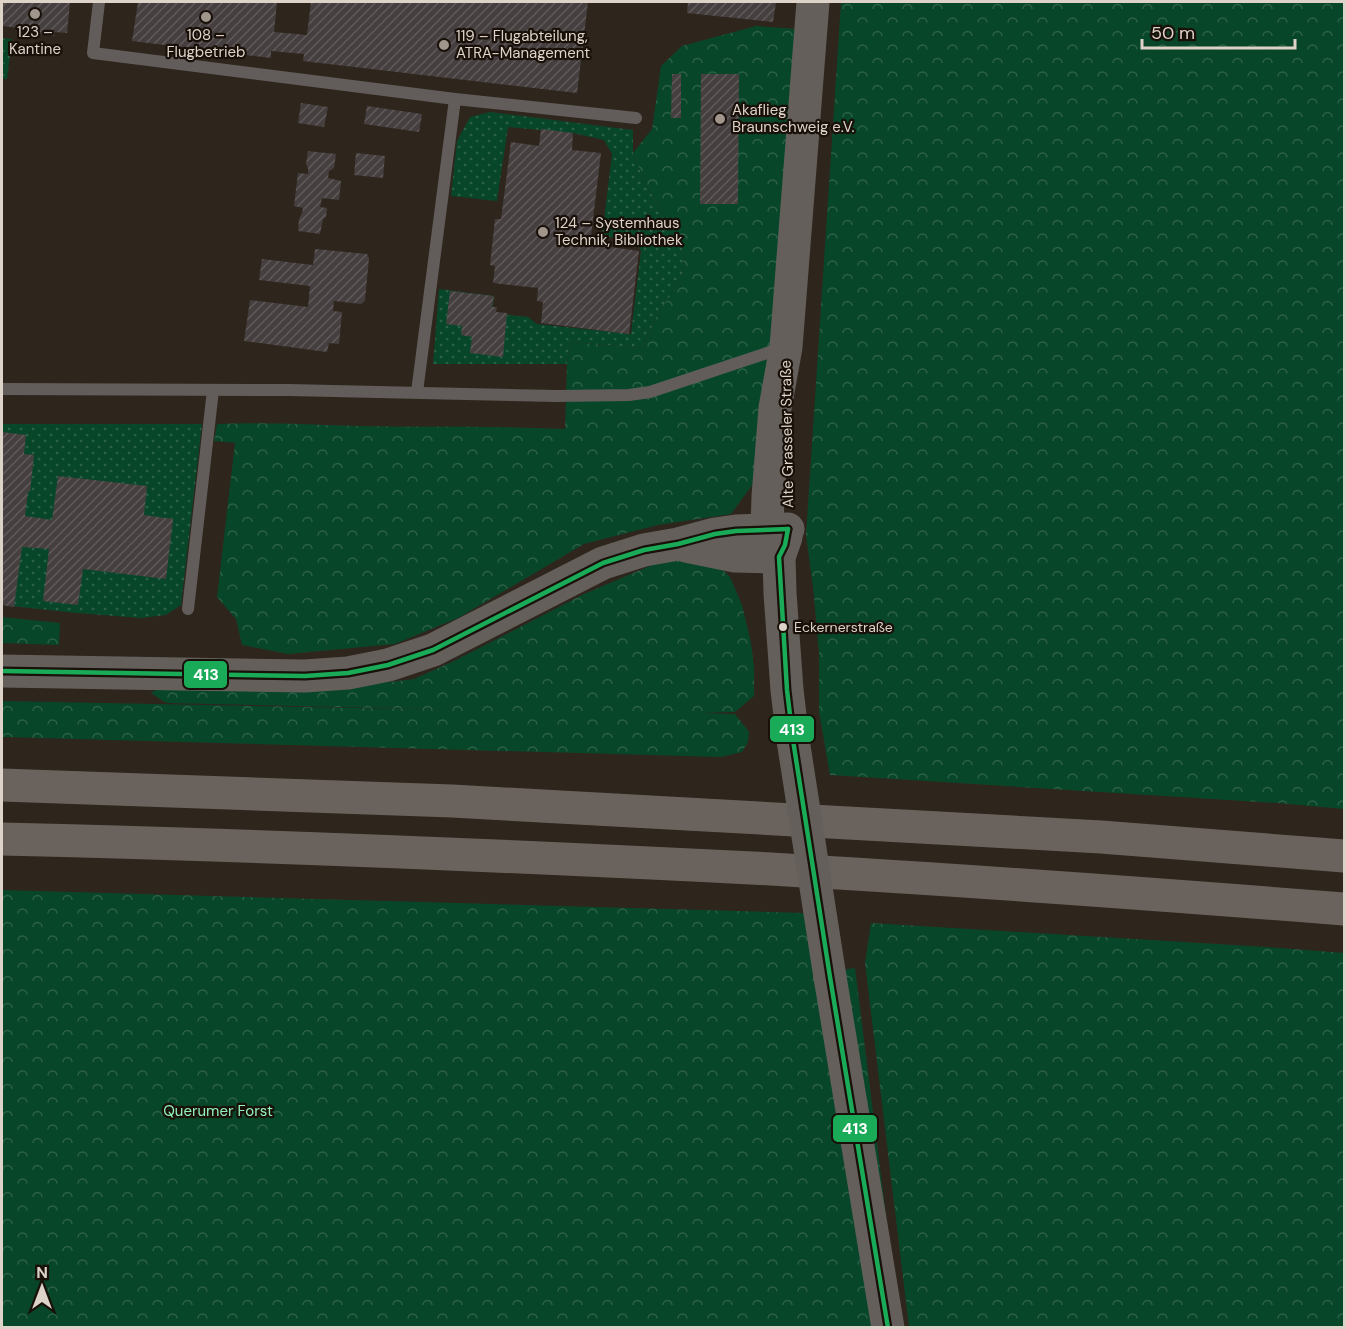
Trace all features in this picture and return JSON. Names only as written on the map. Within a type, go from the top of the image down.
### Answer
[{"type":"highway","points":[[2,785],[452,801],[1089,836],[1344,856]]},
{"type":"highway","points":[[2,838],[452,854],[773,869],[1344,909]]},
{"type":"main road","name":"Alte Grasseler Straße","points":[[813,2],[786,346],[790,407],[778,539],[787,690],[793,740],[888,1328]]},
{"type":"main road","points":[[2,671],[305,676],[348,673],[388,665],[433,650],[603,563],[644,550],[678,544],[735,556],[778,539]]},
{"type":"lane","points":[[99,2],[93,53],[455,99],[636,118]]},
{"type":"lane","points":[[417,392],[455,99]]},
{"type":"lane","points":[[2,389],[417,392],[556,396],[629,394],[650,392],[786,346]]},
{"type":"lane","points":[[188,609],[213,390]]},
{"type":"green space","points":[[841,2],[1344,2],[1344,809],[830,775],[819,712],[819,653],[806,535]]},
{"type":"green space","points":[[756,26],[797,29],[769,403],[753,484],[731,514],[658,525],[584,544],[458,618],[395,644],[288,654],[242,645],[236,619],[217,597],[235,443],[214,441],[217,424],[565,429],[570,342],[642,348],[660,309],[682,281],[684,252],[647,187],[633,153],[652,129],[661,66],[682,46]]},
{"type":"green space","points":[[2,38],[12,39],[7,79],[2,79]]},
{"type":"green space","points":[[490,112],[633,130],[633,153],[647,187],[684,252],[682,281],[660,309],[642,348],[570,342],[567,364],[433,364],[439,289],[494,296],[492,313],[528,317],[537,324],[631,334],[641,251],[636,241],[602,236],[612,154],[604,140],[573,133],[508,127],[497,201],[451,196],[457,141],[470,117]]},
{"type":"green space","points":[[2,424],[202,424],[181,605],[166,615],[141,618],[2,605]]},
{"type":"green space","points":[[682,558],[715,562],[730,577],[742,605],[751,643],[754,696],[735,712],[701,713],[735,714],[749,732],[748,742],[742,752],[721,757],[2,737],[2,701],[463,710],[166,703],[151,693],[166,683],[358,686],[414,679],[584,594],[657,563]]},
{"type":"green space","points":[[2,617],[60,623],[59,645],[2,643]]},
{"type":"green space","name":"Querumer Forst","points":[[2,890],[804,913],[815,974],[855,968],[900,1327],[2,1328]]},
{"type":"green space","points":[[871,923],[1344,953],[1344,1327],[909,1327],[865,963]]},
{"type":"building","name":"123 – Kantine","points":[[2,2],[70,2],[67,33],[55,32],[54,36],[37,34],[37,30],[2,26]]},
{"type":"building","name":"119 – Flugabteilung, ATRA-Management","points":[[138,2],[277,2],[274,32],[307,35],[311,2],[588,2],[577,93],[303,61],[304,54],[271,51],[271,58],[132,41]]},
{"type":"building","points":[[688,2],[776,2],[773,22],[687,13]]},
{"type":"building","points":[[672,74],[681,74],[681,118],[671,118]]},
{"type":"building","name":"Akaflieg Braunschweig e.V.","points":[[701,74],[739,74],[738,204],[700,204]]},
{"type":"building","points":[[301,103],[328,107],[324,127],[298,123]]},
{"type":"building","points":[[367,106],[422,114],[419,132],[364,124]]},
{"type":"building","name":"124 – Systemhaus Technik, Bibliothek","points":[[541,129],[573,133],[572,150],[601,153],[590,244],[639,251],[629,334],[541,323],[543,302],[537,301],[538,288],[493,283],[495,266],[490,265],[495,219],[501,219],[511,142],[539,146]]},
{"type":"building","points":[[308,151],[336,154],[334,168],[329,171],[328,178],[341,181],[339,200],[322,198],[320,207],[327,208],[320,234],[298,231],[303,208],[294,206],[298,173],[308,174],[306,164]]},
{"type":"building","points":[[356,153],[385,156],[383,178],[354,175]]},
{"type":"building","points":[[315,249],[367,254],[369,258],[365,300],[361,304],[334,301],[333,311],[342,312],[339,344],[329,343],[327,352],[244,341],[250,300],[308,307],[310,286],[259,280],[262,259],[313,265]]},
{"type":"building","points":[[450,291],[494,296],[492,307],[497,307],[496,312],[507,313],[503,357],[470,353],[472,337],[461,335],[462,326],[446,324]]},
{"type":"building","points":[[2,432],[26,435],[24,454],[34,455],[25,516],[52,520],[58,476],[147,486],[144,515],[173,519],[166,579],[83,569],[78,605],[43,601],[49,549],[22,547],[14,607],[2,605]]},
{"type":"transit line","name":"413","points":[[788,529],[785,545],[779,557],[787,690],[793,740],[888,1328]]},
{"type":"transit line","name":"413","points":[[2,671],[305,676],[348,673],[388,665],[433,650],[603,563],[644,550],[715,534],[788,529]]},
{"type":"place","name":"123 – Kantine","points":[[35,14]]},
{"type":"place","name":"108 – Flugbetrieb","points":[[206,17]]},
{"type":"place","name":"119 – Flugabteilung, ATRA-Management","points":[[444,45]]},
{"type":"place","name":"Akaflieg Braunschweig e.V.","points":[[720,119]]},
{"type":"place","name":"124 – Systemhaus Technik, Bibliothek","points":[[543,232]]},
{"type":"place","name":"Eckernerstraße","points":[[783,627]]}]
